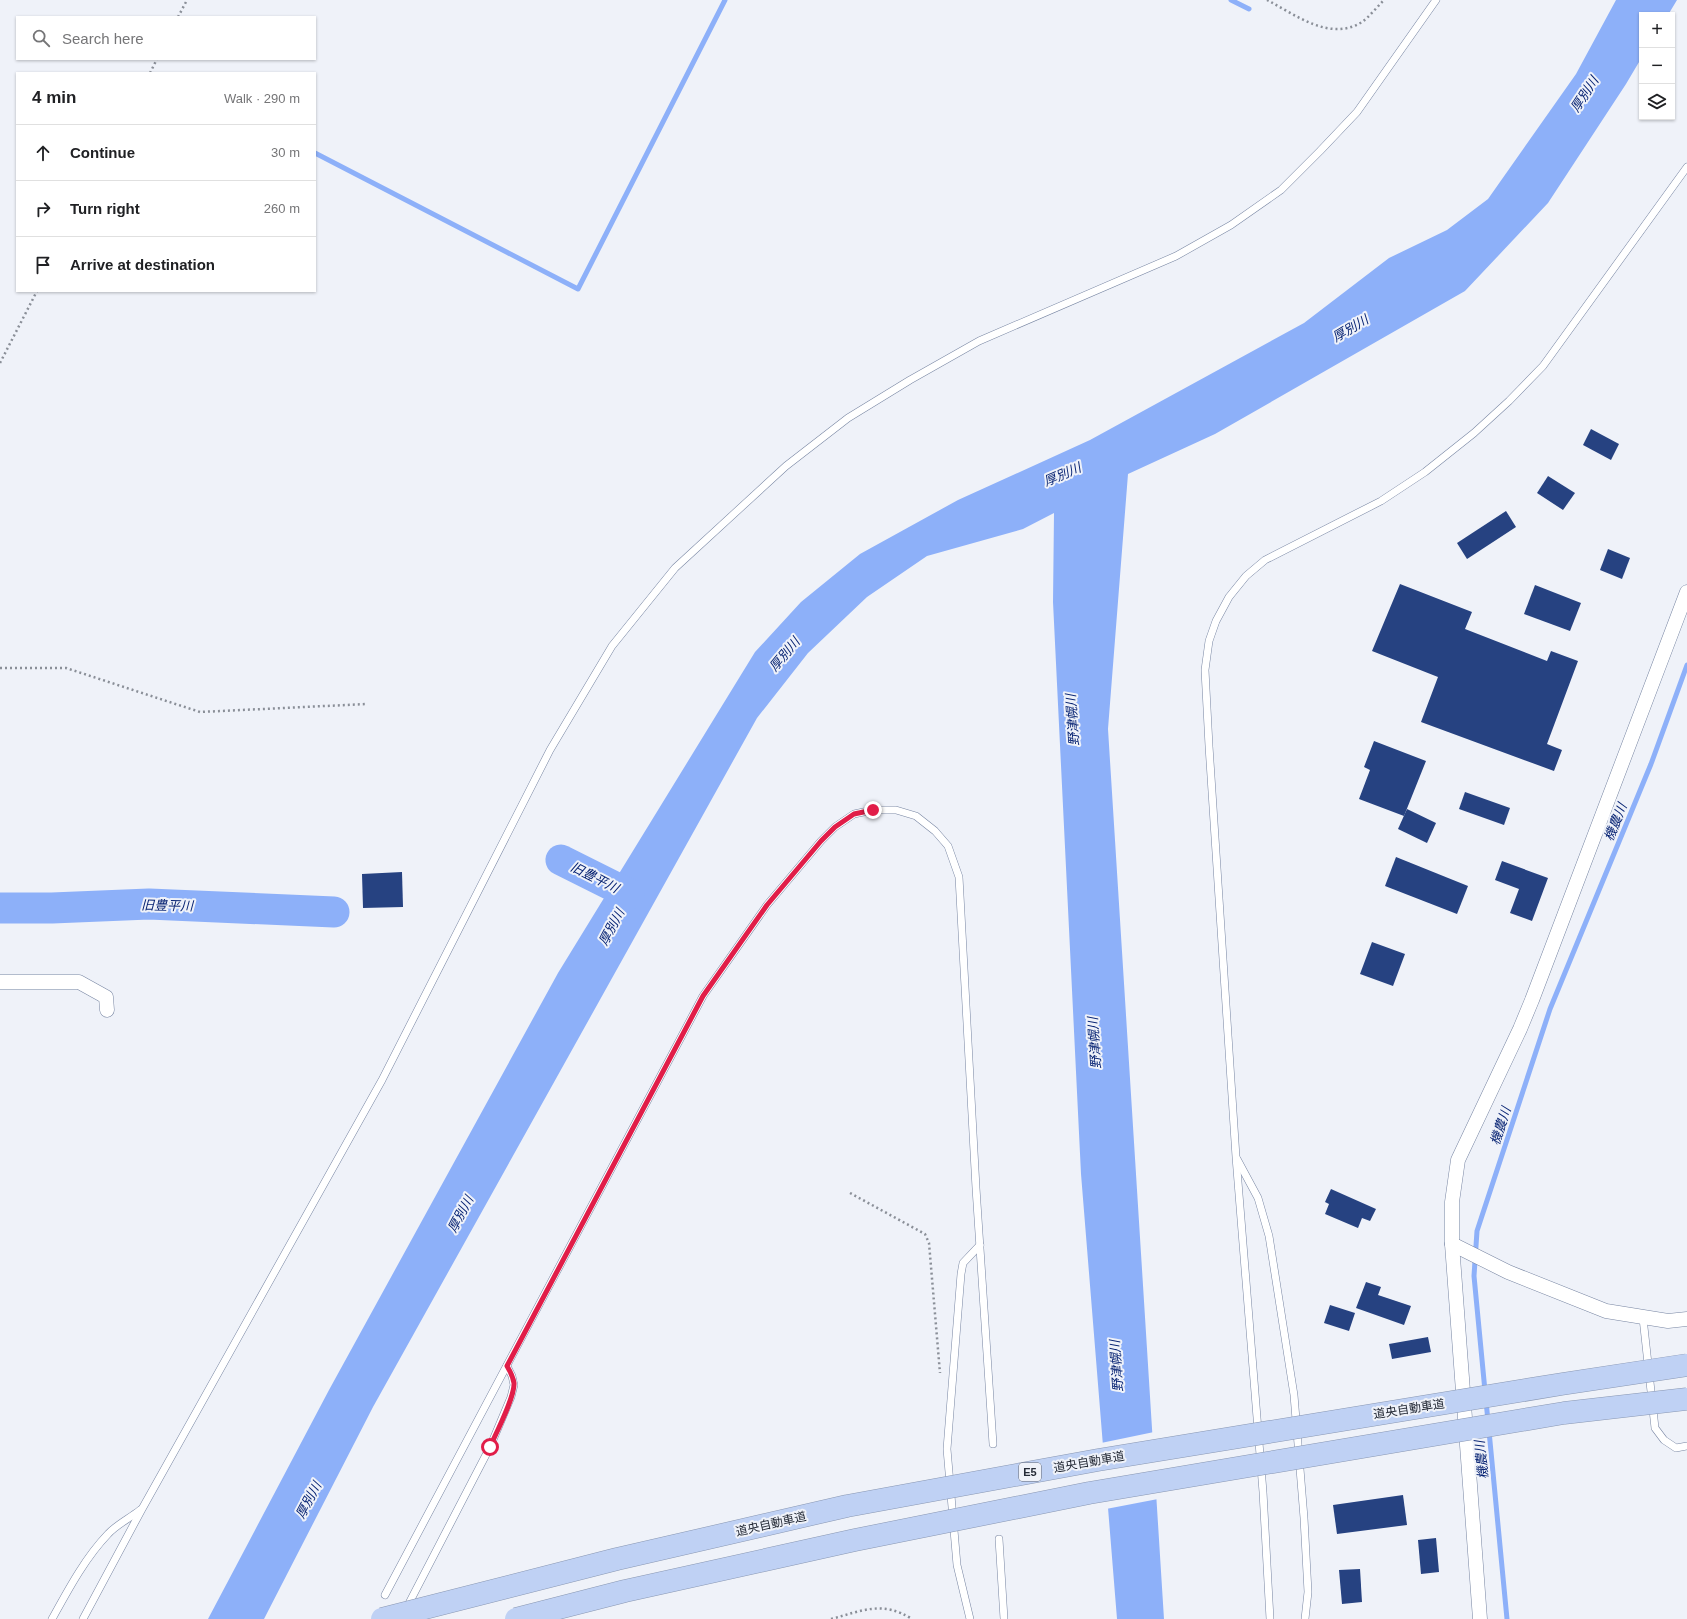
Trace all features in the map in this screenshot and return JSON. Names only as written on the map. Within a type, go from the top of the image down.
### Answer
[{"type":"highway","name":"道央自動車道","points":[[382,1619],[617,1559],[847,1506],[1098,1460],[1554,1385],[1687,1365]]},
{"type":"highway","points":[[516,1619],[633,1590],[855,1540],[1089,1493],[1564,1413],[1687,1399]]},
{"type":"street","points":[[1480,1619],[1452,1244],[1452,1202],[1458,1160],[1520,1029],[1532,1000],[1687,592]]},
{"type":"street","points":[[0,982],[79,982],[106,997],[107,1010]]},
{"type":"street","points":[[1452,1244],[1491,1262],[1508,1272],[1606,1311],[1668,1321],[1687,1319]]},
{"type":"lane","points":[[83,1619],[142,1509],[382,1080],[550,750],[612,646],[675,568],[786,466],[848,418],[910,380],[979,341],[1176,256],[1231,225],[1281,190],[1357,112],[1436,0]]},
{"type":"lane","points":[[1270,1619],[1263,1492],[1236,1157],[1205,670],[1209,641],[1216,621],[1229,598],[1246,576],[1265,560],[1381,501],[1426,472],[1509,402],[1543,366],[1687,166]]},
{"type":"lane","points":[[385,1595],[703,996],[772,899],[821,841],[835,827],[854,814],[873,810],[896,810],[916,816],[935,831],[948,846],[959,877],[993,1444]]},
{"type":"lane","points":[[1236,1157],[1258,1198],[1269,1236],[1294,1395],[1308,1592],[1305,1619]]},
{"type":"lane","points":[[970,1619],[957,1565],[946,1449],[961,1274],[963,1263],[980,1245]]},
{"type":"lane","points":[[1643,1318],[1655,1428],[1664,1440],[1676,1448],[1687,1446]]},
{"type":"lane","points":[[400,1619],[490,1447],[511,1397],[514,1385],[512,1376],[507,1366]]},
{"type":"lane","points":[[52,1619],[92,1553],[109,1533],[142,1509]]},
{"type":"lane","points":[[999,1539],[1004,1619]]},
{"type":"path","points":[[179,16],[187,0]]},
{"type":"path","points":[[1267,0],[1313,24],[1331,30],[1346,30],[1363,21],[1384,0]]},
{"type":"path","points":[[150,72],[156,60]]},
{"type":"path","points":[[0,363],[36,292]]},
{"type":"path","points":[[0,668],[66,668],[200,712],[367,704]]},
{"type":"path","points":[[850,1193],[926,1234],[929,1243],[940,1380]]},
{"type":"path","points":[[831,1619],[877,1608],[900,1611],[912,1619]]},
{"type":"water","points":[[1616,0],[1677,0],[1670,12],[1639,12],[1639,62],[1626,84],[1548,203],[1465,291],[1215,434],[1128,474],[1108,729],[1164,1619],[1117,1619],[1081,1174],[1053,602],[1054,513],[1023,529],[927,556],[867,597],[808,653],[757,718],[373,1407],[264,1619],[208,1619],[329,1390],[558,973],[755,652],[801,602],[860,554],[958,500],[1090,440],[1304,323],[1389,258],[1447,230],[1488,199],[1576,74]]},
{"type":"pier","points":[[1154,1432],[1158,1499],[1106,1509],[1101,1443]]},
{"type":"building","points":[[1591,429],[1619,444],[1611,460],[1583,445]]},
{"type":"building","points":[[1548,476],[1575,493],[1563,510],[1537,493]]},
{"type":"building","points":[[1506,511],[1516,527],[1467,559],[1457,543]]},
{"type":"building","points":[[1608,549],[1630,558],[1622,579],[1600,570]]},
{"type":"building","points":[[1400,584],[1472,612],[1465,629],[1547,661],[1551,651],[1578,661],[1547,744],[1562,750],[1554,771],[1421,722],[1438,677],[1372,651]]},
{"type":"building","points":[[1535,585],[1581,603],[1570,631],[1524,614]]},
{"type":"building","points":[[1374,741],[1426,761],[1404,816],[1359,799],[1370,770],[1364,767]]},
{"type":"building","points":[[1465,792],[1510,808],[1504,825],[1459,809]]},
{"type":"building","points":[[1407,809],[1436,823],[1427,843],[1398,829]]},
{"type":"building","points":[[1396,857],[1468,886],[1457,914],[1385,886]]},
{"type":"building","points":[[1502,861],[1548,878],[1532,921],[1510,913],[1519,889],[1495,880]]},
{"type":"building","points":[[402,872],[403,907],[363,908],[362,874]]},
{"type":"building","points":[[1372,942],[1405,954],[1393,986],[1360,974]]},
{"type":"building","points":[[1331,1189],[1376,1209],[1370,1221],[1362,1218],[1358,1228],[1325,1214],[1329,1204],[1325,1202]]},
{"type":"building","points":[[1366,1282],[1381,1287],[1378,1295],[1411,1306],[1404,1325],[1356,1308]]},
{"type":"building","points":[[1330,1305],[1355,1313],[1349,1331],[1324,1323]]},
{"type":"building","points":[[1428,1337],[1431,1352],[1392,1359],[1389,1344]]},
{"type":"building","points":[[1403,1495],[1407,1525],[1337,1534],[1333,1505]]},
{"type":"building","points":[[1436,1538],[1439,1572],[1421,1574],[1418,1540]]},
{"type":"building","points":[[1360,1569],[1362,1602],[1342,1604],[1339,1570]]},
{"type":"waterway","points":[[316,154],[578,289],[725,0]]},
{"type":"waterway","points":[[1231,0],[1249,9]]},
{"type":"waterway","name":"機農川","points":[[1485,1391],[1474,1276],[1477,1231],[1550,1009],[1651,764],[1687,665]]},
{"type":"waterway","name":"旧豊平川","points":[[561,860],[629,894]]},
{"type":"waterway","name":"旧豊平川","points":[[0,908],[52,908],[149,904],[334,912]]},
{"type":"waterway","name":"機農川","points":[[1486,1401],[1488,1421]]},
{"type":"waterway","name":"機農川","points":[[1489,1431],[1507,1619]]},
{"type":"route","points":[[490,1447],[511,1397],[514,1385],[512,1376],[507,1366],[703,996],[767,905],[821,841],[835,827],[854,814],[873,810]]},
{"type":"water label","name":"厚別川","points":[[1584,94]]},
{"type":"water label","name":"厚別川","points":[[1350,328]]},
{"type":"water label","name":"厚別川","points":[[1062,474]]},
{"type":"water label","name":"厚別川","points":[[784,654]]},
{"type":"water label","name":"野津幌川","points":[[1072,720]]},
{"type":"water label","name":"厚別川","points":[[611,927]]},
{"type":"water label","name":"野津幌川","points":[[1094,1043]]},
{"type":"water label","name":"厚別川","points":[[460,1214]]},
{"type":"water label","name":"野津幌川","points":[[1116,1366]]},
{"type":"water label","name":"厚別川","points":[[308,1500]]}]
